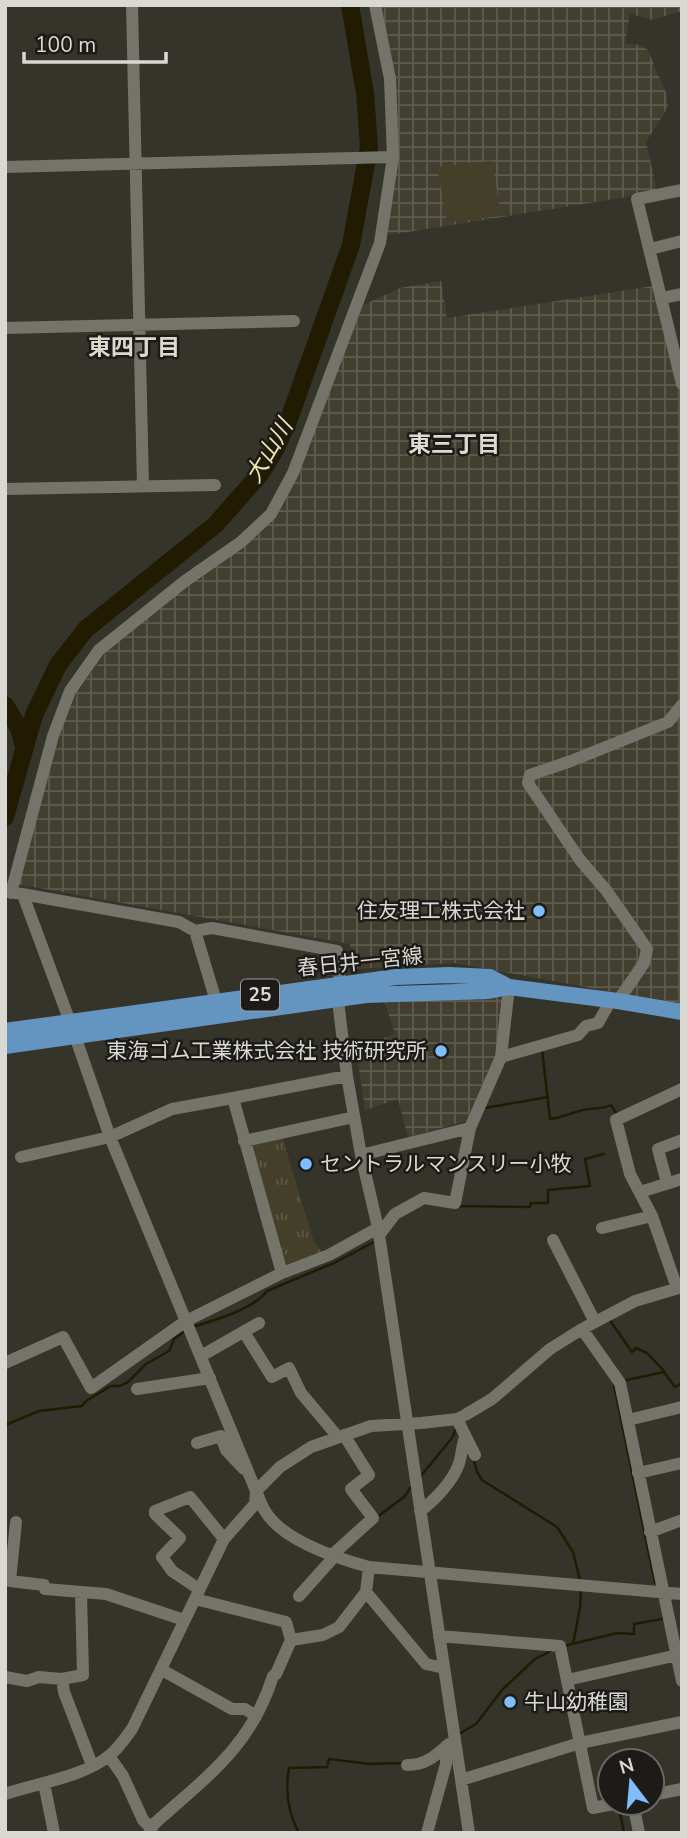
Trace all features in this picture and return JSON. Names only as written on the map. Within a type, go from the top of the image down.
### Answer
[{"type":"main road","name":"春日井一宮線","points":[[73,1029],[216,1001],[396,977],[490,977],[509,987]]},
{"type":"main road","name":"春日井一宮線","points":[[7,1038],[366,995],[488,991],[509,987],[615,1000],[682,1012]]},
{"type":"street","points":[[132,5],[143,486]]},
{"type":"street","points":[[375,5],[390,79],[393,157],[380,243],[293,473],[271,514],[241,542],[186,581],[99,650],[70,691],[53,736],[13,893],[73,1029],[110,1137],[256,1491],[265,1512],[282,1530],[332,1557],[369,1567],[682,1594]]},
{"type":"street","points":[[5,167],[393,157]]},
{"type":"street","points":[[682,190],[637,200],[682,382]]},
{"type":"street","points":[[650,249],[682,241]]},
{"type":"street","points":[[662,298],[682,294]]},
{"type":"street","points":[[5,328],[294,321]]},
{"type":"street","points":[[5,489],[215,485]]},
{"type":"street","points":[[501,1058],[578,1035],[586,1026],[598,1023],[644,963],[647,949],[606,890],[580,860],[528,783],[530,775],[668,722],[682,705]]},
{"type":"street","points":[[13,893],[179,922],[195,931],[212,928],[337,951],[340,983],[338,1000],[347,1076],[378,1231],[444,1668],[451,1744],[461,1780],[469,1833]]},
{"type":"street","points":[[195,931],[216,1001]]},
{"type":"street","points":[[5,1363],[63,1337],[91,1388],[186,1321],[282,1273],[329,1255],[378,1231],[396,1214],[424,1198],[455,1203],[470,1128],[501,1058],[509,987]]},
{"type":"street","points":[[21,1157],[110,1137],[172,1109],[347,1076]]},
{"type":"street","points":[[5,1794],[92,1765],[109,1756],[132,1730],[224,1539],[255,1504],[256,1491],[280,1467],[296,1456],[371,1426],[457,1419],[492,1399],[550,1349],[582,1329],[635,1301],[679,1288],[652,1216],[631,1174],[616,1119],[682,1089]]},
{"type":"street","points":[[233,1097],[282,1273]]},
{"type":"street","points":[[244,1141],[354,1117]]},
{"type":"street","points":[[361,1155],[470,1128]]},
{"type":"street","points":[[667,1182],[658,1149],[682,1140]]},
{"type":"street","points":[[640,1192],[682,1179]]},
{"type":"street","points":[[602,1228],[652,1216]]},
{"type":"street","points":[[553,1240],[594,1322]]},
{"type":"street","points":[[201,1356],[259,1323]]},
{"type":"street","points":[[582,1329],[620,1383],[663,1593],[679,1655],[682,1681]]},
{"type":"street","points":[[244,1332],[272,1377],[289,1368],[301,1393],[341,1436],[369,1475],[351,1489],[373,1518],[332,1557],[299,1596]]},
{"type":"street","points":[[137,1389],[210,1378]]},
{"type":"street","points":[[628,1420],[682,1407]]},
{"type":"street","points":[[457,1419],[475,1455]]},
{"type":"street","points":[[197,1443],[221,1436],[226,1450],[249,1473]]},
{"type":"street","points":[[420,1511],[458,1466],[460,1449],[465,1438]]},
{"type":"street","points":[[638,1473],[682,1463]]},
{"type":"street","points":[[109,1756],[123,1776],[150,1831],[233,1752],[265,1702],[273,1676],[291,1640],[286,1622],[197,1594],[172,1571],[162,1557],[180,1538],[155,1511],[190,1497],[224,1539]]},
{"type":"street","points":[[650,1532],[682,1520]]},
{"type":"street","points":[[16,1522],[10,1581],[44,1585],[46,1589],[106,1594],[184,1620]]},
{"type":"street","points":[[291,1640],[331,1632],[346,1618],[366,1592],[369,1567]]},
{"type":"street","points":[[5,1677],[27,1681],[39,1677],[62,1679],[83,1675],[81,1592]]},
{"type":"street","points":[[366,1592],[426,1664],[444,1668]]},
{"type":"street","points":[[439,1636],[559,1646],[593,1808],[596,1807]]},
{"type":"street","points":[[567,1680],[679,1655]]},
{"type":"street","points":[[162,1670],[232,1709],[245,1709],[256,1716]]},
{"type":"street","points":[[62,1679],[64,1692],[92,1765]]},
{"type":"street","points":[[461,1780],[580,1743],[682,1721]]},
{"type":"street","points":[[407,1765],[428,1762],[451,1744]]},
{"type":"street","points":[[427,1833],[451,1744]]},
{"type":"street","points":[[44,1783],[54,1833]]},
{"type":"shaded area","points":[[379,5],[682,5],[682,11],[652,20],[630,14],[625,43],[641,45],[648,50],[666,93],[668,107],[646,142],[656,186],[654,191],[389,235],[387,230],[392,188]]},
{"type":"shaded area","points":[[441,281],[447,318],[653,286],[682,397],[682,1005],[455,963],[358,969],[352,961],[350,944],[17,884],[70,701],[107,651],[142,620],[230,555],[300,468],[363,305],[400,288]]},
{"type":"shaded area","points":[[499,995],[503,1003],[498,1050],[466,1121],[408,1137],[398,1099],[365,1110],[356,1048],[395,1034],[384,1000]]},
{"type":"green space","points":[[492,161],[501,216],[447,222],[437,167]]},
{"type":"green space","points":[[282,1136],[314,1242],[323,1253],[285,1267],[249,1143]]},
{"type":"waterway","name":"大山川","points":[[5,817],[34,715],[58,665],[86,629],[215,525],[261,473],[289,419],[351,245],[369,147],[365,93],[350,5]]},
{"type":"waterway","points":[[5,705],[19,728],[24,747]]},
{"type":"waterway","points":[[542,1049],[550,1119],[611,1105],[617,1114]]},
{"type":"waterway","points":[[485,1108],[548,1097]]},
{"type":"waterway","points":[[457,1206],[530,1207],[531,1203],[548,1203],[548,1190],[590,1186],[585,1159],[604,1154]]},
{"type":"waterway","points":[[192,1327],[243,1309],[267,1291],[334,1263],[374,1242]]},
{"type":"waterway","points":[[609,1319],[632,1352],[636,1348],[647,1353],[665,1372]]},
{"type":"waterway","points":[[5,1425],[39,1411],[82,1406],[111,1386],[128,1382],[146,1364],[169,1351],[174,1339],[186,1330]]},
{"type":"waterway","points":[[622,1381],[664,1372],[675,1387],[682,1383]]},
{"type":"waterway","points":[[614,1385],[655,1583]]},
{"type":"waterway","points":[[420,1477],[452,1438],[456,1429]]},
{"type":"waterway","points":[[474,1461],[482,1480],[557,1527],[573,1552],[580,1580]]},
{"type":"waterway","points":[[377,1517],[404,1497],[411,1487]]},
{"type":"waterway","points":[[573,1644],[581,1590]]},
{"type":"waterway","points":[[564,1646],[617,1633],[634,1634],[634,1624],[662,1619]]},
{"type":"waterway","points":[[459,1734],[476,1724],[502,1690],[535,1659],[551,1651]]},
{"type":"waterway","points":[[299,1833],[288,1802],[289,1768],[327,1767],[329,1759],[370,1764],[403,1763]]},
{"type":"waterway","points":[[621,1817],[624,1833]]},
{"type":"place","name":"住友理工株式会社","points":[[539,911]]},
{"type":"place","name":"東海ゴム工業株式会社 技術研究所","points":[[441,1051]]},
{"type":"place","name":"セントラルマンスリー小牧","points":[[306,1164]]},
{"type":"place","name":"牛山幼稚園","points":[[510,1702]]},
{"type":"district","name":"東四丁目","points":[[134,347]]},
{"type":"district","name":"東三丁目","points":[[454,444]]}]
